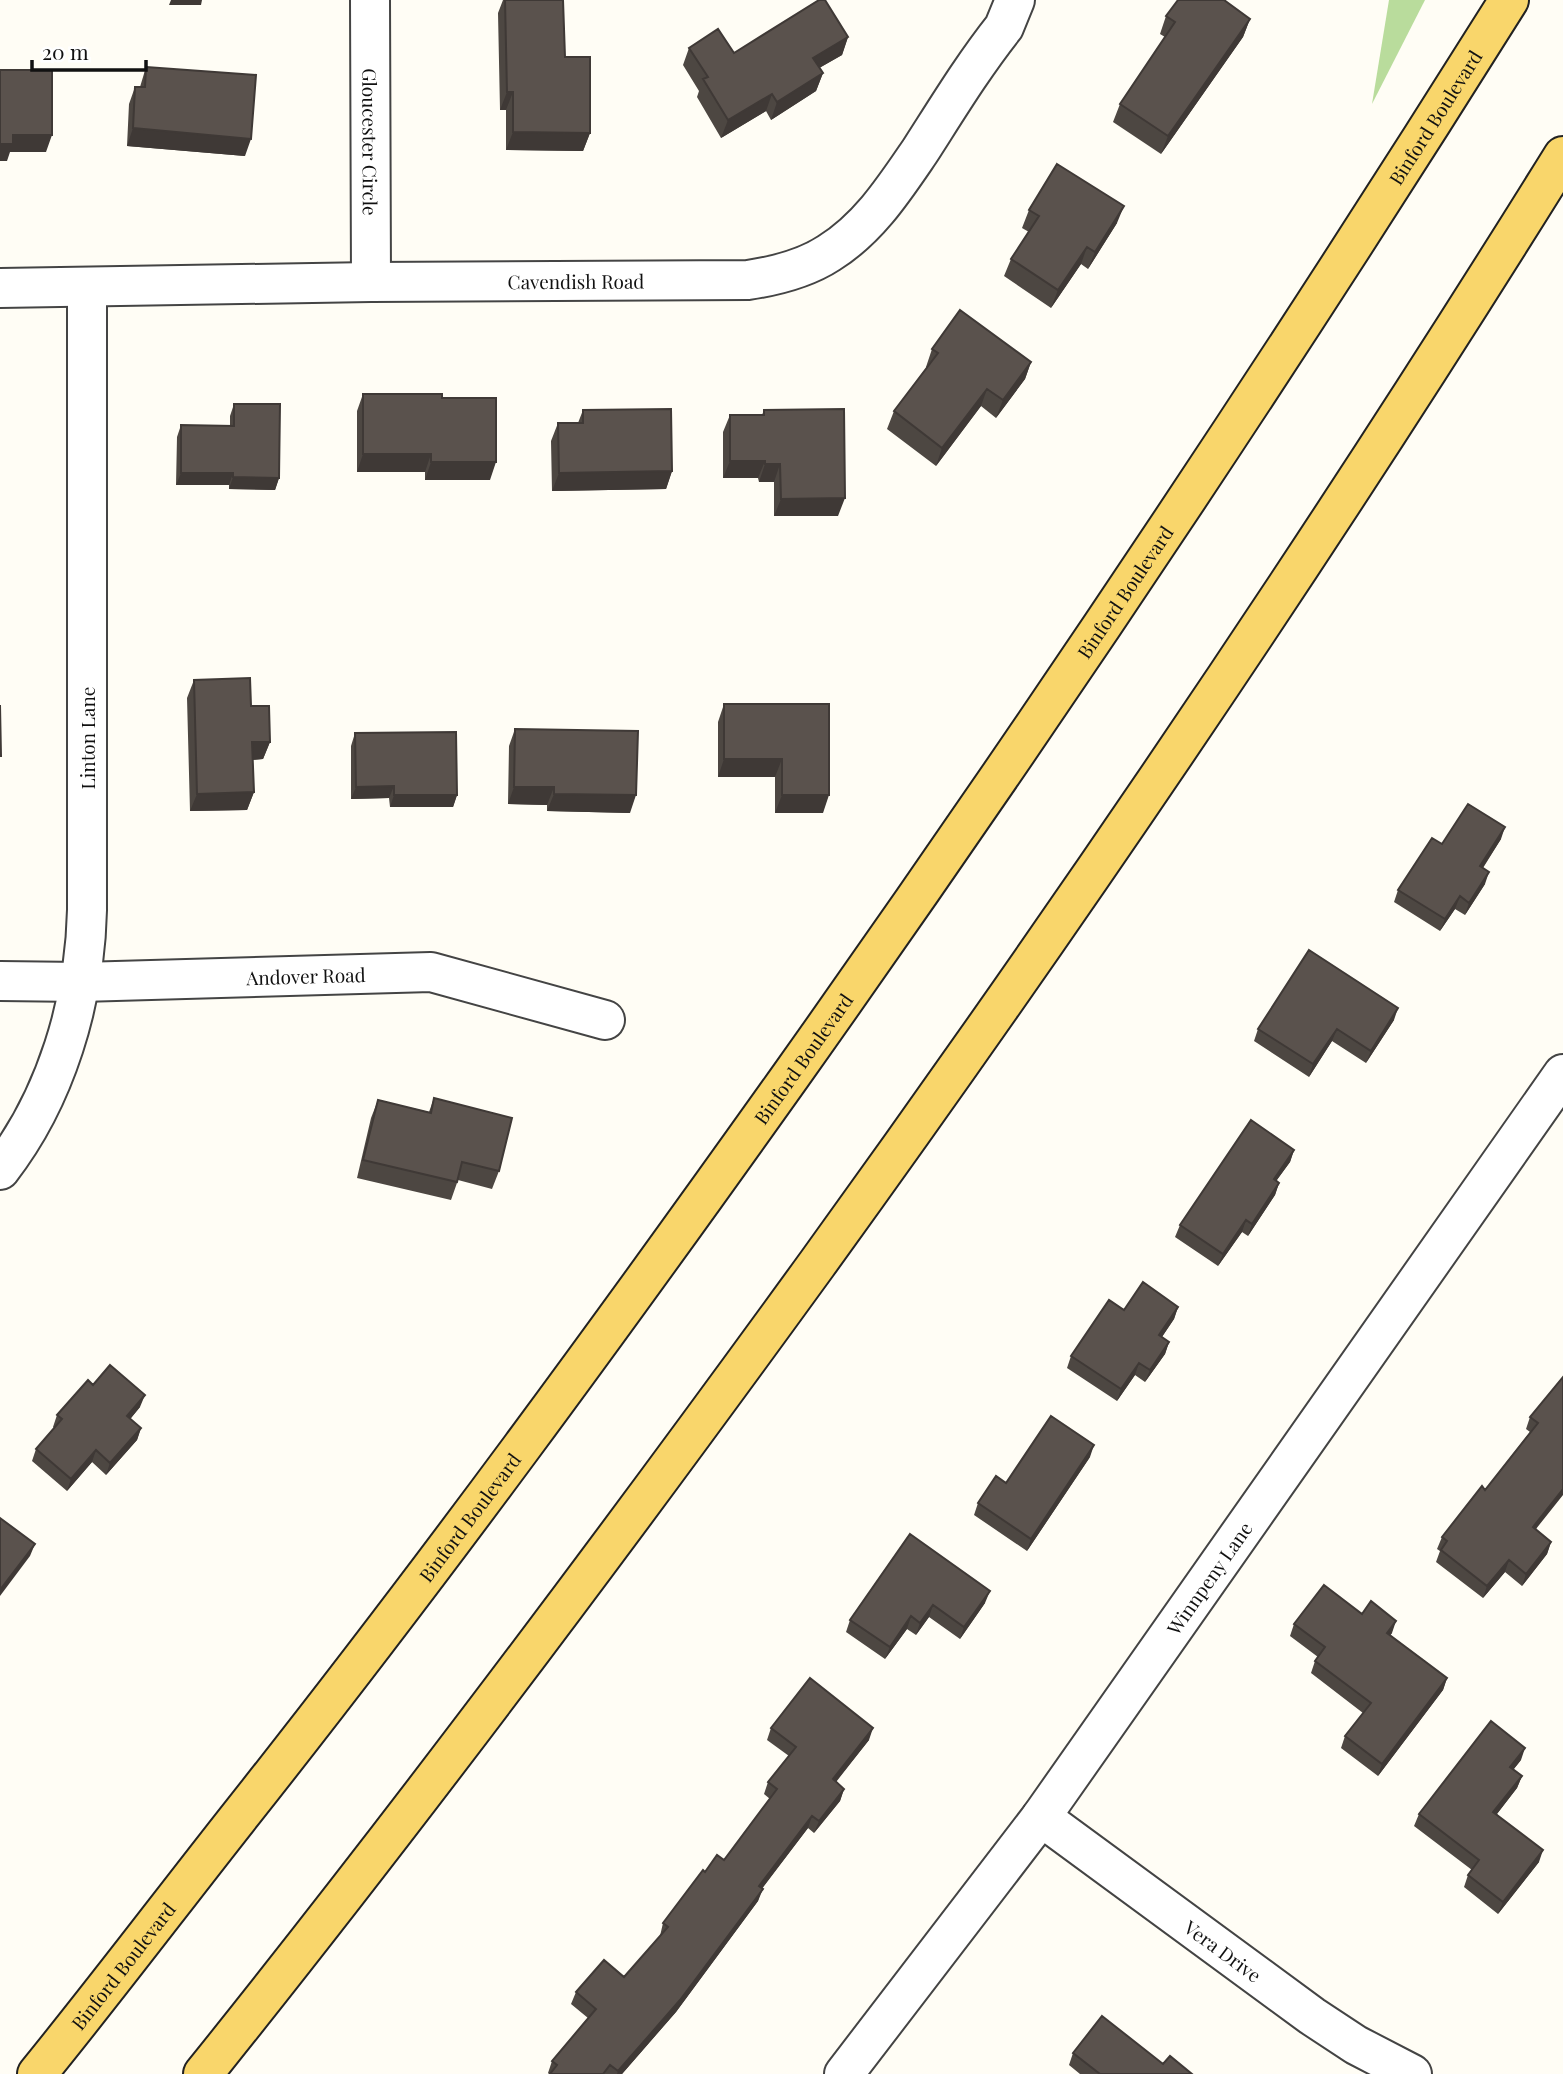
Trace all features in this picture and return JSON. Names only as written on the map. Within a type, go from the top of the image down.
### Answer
[{"type":"main road","name":"Binford Boulevard","points":[[37,2074],[372,1646],[584,1363],[730,1162],[955,844],[1123,597],[1302,326],[1509,0]]},
{"type":"main road","points":[[203,2074],[439,1774],[644,1502],[953,1076],[1237,661],[1563,156]]},
{"type":"street","name":"Gloucester Circle","points":[[370,0],[371,282]]},
{"type":"street","name":"Cavendish Road","points":[[0,288],[766,278],[815,261],[831,252],[859,230],[883,205],[1004,27],[1016,0]]},
{"type":"street","name":"Linton Lane","points":[[0,1170],[28,1129],[46,1092],[65,1041],[81,982],[87,910],[87,288]]},
{"type":"street","name":"Andover Road","points":[[0,981],[81,982],[431,972],[605,1020]]},
{"type":"street","name":"Winnpeny Lane","points":[[844,2074],[1041,1817],[1563,1074]]},
{"type":"street","name":"Vera Drive","points":[[1041,1817],[1312,2016],[1356,2045],[1412,2074]]},
{"type":"green space","points":[[1389,0],[1425,0],[1372,104]]},
{"type":"building","points":[[505,0],[563,0],[565,57],[590,57],[590,133],[513,132],[513,92],[507,92]]},
{"type":"building","points":[[819,0],[825,0],[848,37],[813,58],[823,73],[777,102],[772,94],[728,120],[703,79],[708,77],[689,48],[718,29],[734,53]]},
{"type":"building","points":[[1178,0],[1224,0],[1250,19],[1168,136],[1120,104],[1175,22],[1166,16]]},
{"type":"building","points":[[146,67],[256,75],[251,139],[133,128],[135,87],[145,87]]},
{"type":"building","points":[[0,70],[52,70],[52,135],[13,135],[13,144],[0,144]]},
{"type":"building","points":[[1057,164],[1124,206],[1095,252],[1087,247],[1058,290],[1011,259],[1039,216],[1029,210]]},
{"type":"building","points":[[960,310],[1031,362],[1003,400],[987,389],[942,448],[894,411],[938,353],[932,349]]},
{"type":"building","points":[[363,394],[442,394],[442,398],[496,398],[496,462],[431,462],[431,454],[363,454]]},
{"type":"building","points":[[234,404],[280,404],[279,478],[233,477],[233,473],[181,473],[181,425],[234,426]]},
{"type":"building","points":[[671,409],[672,471],[559,473],[558,423],[583,423],[583,410]]},
{"type":"building","points":[[844,409],[845,498],[781,499],[780,464],[730,461],[730,415],[764,415],[764,410]]},
{"type":"building","points":[[250,678],[251,706],[269,706],[270,742],[252,742],[254,792],[197,794],[194,680]]},
{"type":"building","points":[[724,704],[829,704],[829,795],[782,795],[782,759],[724,759]]},
{"type":"building","points":[[515,729],[638,731],[636,795],[554,794],[554,787],[514,787]]},
{"type":"building","points":[[456,732],[457,795],[394,795],[394,786],[356,787],[355,733]]},
{"type":"building","points":[[1468,804],[1505,827],[1480,866],[1489,872],[1469,903],[1460,896],[1445,919],[1398,890],[1432,838],[1442,844]]},
{"type":"building","points":[[1309,950],[1398,1008],[1371,1051],[1337,1029],[1313,1064],[1258,1029]]},
{"type":"building","points":[[434,1098],[512,1118],[499,1171],[462,1162],[457,1182],[363,1160],[378,1100],[431,1113]]},
{"type":"building","points":[[1251,1120],[1294,1150],[1274,1179],[1279,1183],[1252,1224],[1246,1220],[1223,1254],[1180,1225]]},
{"type":"building","points":[[1143,1282],[1178,1307],[1159,1335],[1169,1342],[1150,1370],[1139,1363],[1121,1389],[1071,1356],[1109,1300],[1124,1310]]},
{"type":"building","points":[[110,1365],[145,1395],[127,1416],[141,1428],[110,1463],[96,1450],[71,1479],[36,1449],[62,1419],[57,1415],[88,1380],[93,1385]]},
{"type":"building","points":[[1563,1377],[1563,1489],[1533,1527],[1551,1542],[1526,1574],[1509,1560],[1487,1586],[1441,1550],[1447,1541],[1442,1537],[1482,1486],[1485,1490],[1538,1423],[1530,1417]]},
{"type":"building","points":[[1051,1416],[1094,1445],[1031,1539],[978,1503],[996,1476],[1006,1483]]},
{"type":"building","points":[[0,1518],[35,1544],[0,1590]]},
{"type":"building","points":[[910,1534],[990,1591],[964,1627],[933,1605],[920,1623],[911,1616],[890,1647],[850,1620]]},
{"type":"building","points":[[1324,1585],[1362,1614],[1371,1601],[1396,1621],[1387,1633],[1447,1678],[1382,1764],[1345,1736],[1371,1703],[1315,1661],[1325,1647],[1294,1624]]},
{"type":"building","points":[[810,1678],[873,1728],[833,1779],[844,1789],[819,1821],[812,1816],[759,1886],[763,1889],[680,2000],[618,2071],[610,2065],[603,2074],[550,2074],[557,2065],[552,2061],[596,2009],[576,1992],[604,1960],[624,1977],[668,1927],[663,1923],[703,1870],[705,1872],[717,1855],[724,1860],[777,1789],[768,1782],[796,1747],[771,1728]]},
{"type":"building","points":[[1491,1721],[1525,1748],[1510,1767],[1522,1776],[1493,1812],[1543,1850],[1503,1902],[1468,1875],[1479,1860],[1419,1814]]},
{"type":"building","points":[[1102,2016],[1163,2064],[1170,2056],[1192,2074],[1100,2074],[1073,2053]]}]
